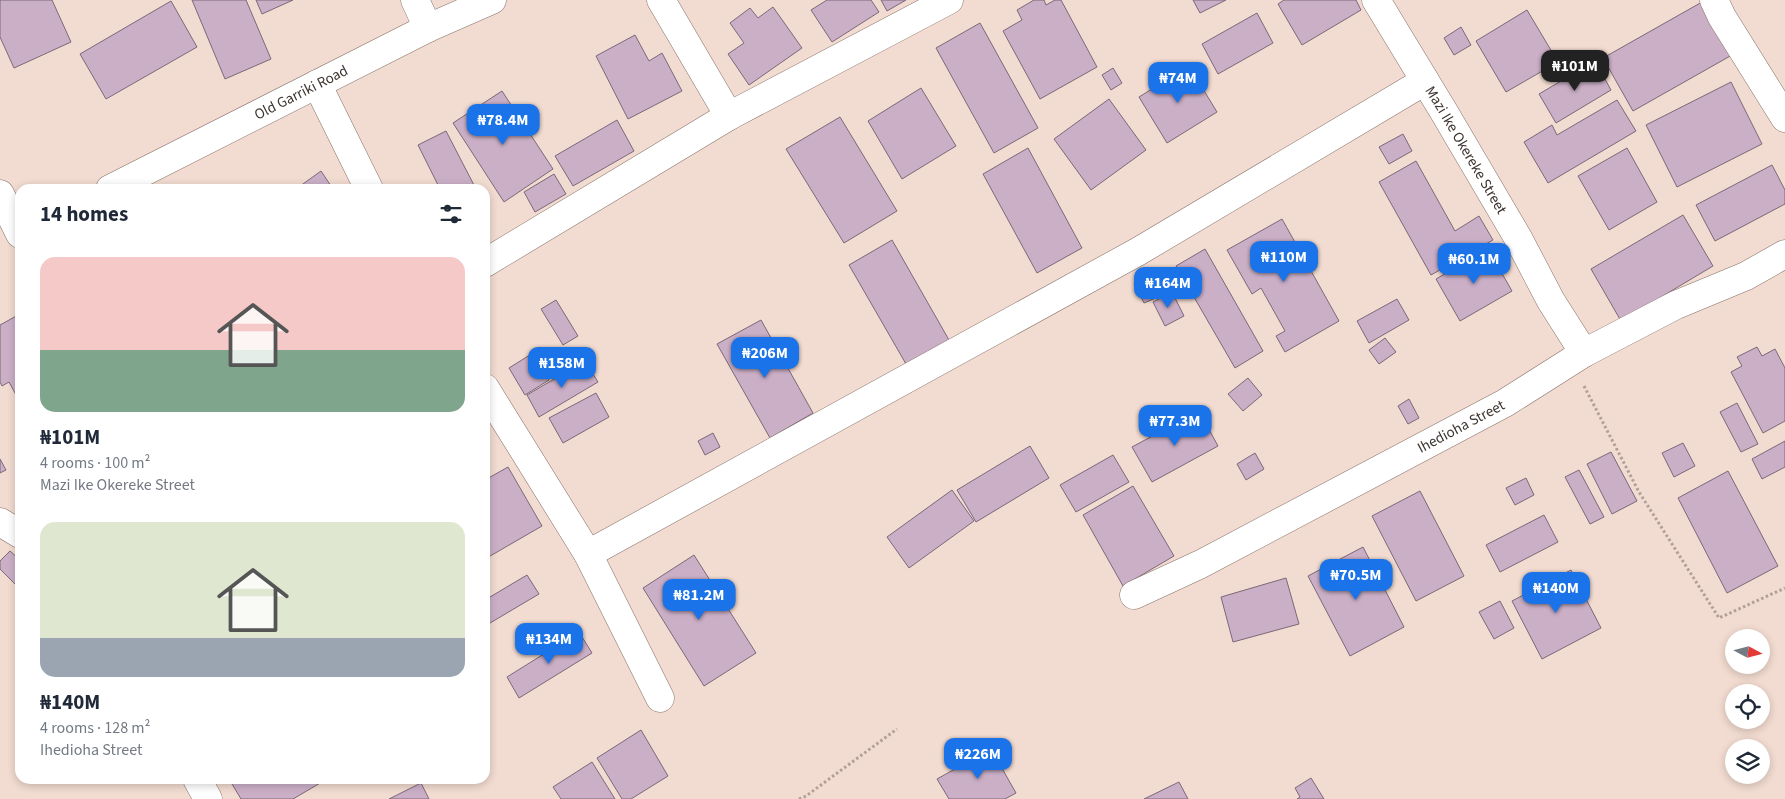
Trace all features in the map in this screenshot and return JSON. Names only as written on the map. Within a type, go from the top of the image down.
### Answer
[{"type":"street","points":[[415,0],[428,28]]},
{"type":"street","name":"Old Garriki Road","points":[[120,184],[428,28],[492,0]]},
{"type":"street","points":[[661,0],[729,116]]},
{"type":"street","points":[[490,260],[729,116],[949,0]]},
{"type":"street","name":"Mazi Ike Okereke Street","points":[[1376,0],[1518,238],[1552,301],[1577,357]]},
{"type":"street","points":[[1714,0],[1722,17],[1785,118]]},
{"type":"street","points":[[588,554],[1139,251],[1425,81]]},
{"type":"street","points":[[317,84],[367,184]]},
{"type":"street","points":[[0,194],[15,224]]},
{"type":"street","points":[[0,245],[15,237]]},
{"type":"street","name":"Ihedioha Street","points":[[1134,594],[1201,564],[1505,403],[1577,357],[1676,305],[1746,276],[1785,254]]},
{"type":"street","points":[[490,396],[588,554],[660,698]]},
{"type":"street","points":[[0,522],[15,531]]},
{"type":"street","points":[[200,784],[208,799]]},
{"type":"path","points":[[1577,357],[1639,492],[1719,618],[1785,588]]},
{"type":"path","points":[[799,799],[806,796],[897,728]]},
{"type":"building","points":[[0,0],[52,0],[71,42],[14,68],[0,37]]},
{"type":"building","points":[[192,0],[246,0],[271,59],[225,79]]},
{"type":"building","points":[[256,0],[293,0],[262,14]]},
{"type":"building","points":[[827,0],[871,0],[879,12],[832,42],[811,10]]},
{"type":"building","points":[[881,0],[906,0],[887,11]]},
{"type":"building","points":[[1034,0],[1044,0],[1046,5],[1055,0],[1061,0],[1097,67],[1040,99],[1003,31],[1022,20],[1017,10]]},
{"type":"building","points":[[1193,0],[1226,0],[1200,13]]},
{"type":"building","points":[[1284,0],[1356,0],[1361,10],[1302,45],[1278,4]]},
{"type":"building","points":[[171,1],[197,47],[106,99],[80,54]]},
{"type":"building","points":[[1702,2],[1732,55],[1633,111],[1603,58]]},
{"type":"building","points":[[773,7],[802,48],[749,85],[728,54],[744,43],[730,23],[750,8],[758,18]]},
{"type":"building","points":[[1527,10],[1558,62],[1506,92],[1476,41]]},
{"type":"building","points":[[1257,13],[1273,43],[1218,74],[1202,44]]},
{"type":"building","points":[[980,23],[1038,128],[994,153],[936,48]]},
{"type":"building","points":[[1461,27],[1471,45],[1454,55],[1444,38]]},
{"type":"building","points":[[635,35],[649,61],[662,53],[682,91],[628,119],[596,56]]},
{"type":"building","points":[[1595,61],[1611,90],[1556,123],[1539,94]]},
{"type":"building","points":[[1189,66],[1217,112],[1167,143],[1139,97]]},
{"type":"building","points":[[1113,68],[1122,83],[1111,90],[1102,75]]},
{"type":"building","points":[[1731,82],[1762,144],[1677,187],[1646,125]]},
{"type":"building","points":[[921,88],[956,146],[902,179],[868,121]]},
{"type":"building","points":[[502,91],[553,169],[504,202],[453,123]]},
{"type":"building","points":[[1109,99],[1146,150],[1091,190],[1054,139]]},
{"type":"building","points":[[1617,100],[1636,131],[1548,183],[1524,142],[1552,125],[1557,135]]},
{"type":"building","points":[[840,117],[897,211],[844,243],[786,149]]},
{"type":"building","points":[[617,120],[634,151],[573,186],[555,156]]},
{"type":"building","points":[[446,131],[473,184],[438,184],[418,145]]},
{"type":"building","points":[[1403,134],[1412,151],[1389,164],[1379,147]]},
{"type":"building","points":[[1028,148],[1082,248],[1037,273],[983,174]]},
{"type":"building","points":[[1627,148],[1657,202],[1609,230],[1578,176]]},
{"type":"building","points":[[1416,161],[1455,231],[1479,216],[1493,240],[1431,275],[1379,182]]},
{"type":"building","points":[[1772,165],[1785,190],[1785,204],[1715,241],[1696,205]]},
{"type":"building","points":[[321,171],[330,184],[303,184]]},
{"type":"building","points":[[554,174],[566,194],[535,212],[524,192]]},
{"type":"building","points":[[1683,215],[1713,266],[1621,321],[1591,269]]},
{"type":"building","points":[[1282,219],[1339,321],[1285,352],[1276,336],[1285,331],[1261,288],[1252,294],[1227,250]]},
{"type":"building","points":[[892,240],[949,340],[906,364],[849,265]]},
{"type":"building","points":[[1205,249],[1263,351],[1235,368],[1176,266]]},
{"type":"building","points":[[1488,249],[1512,291],[1460,321],[1436,279]]},
{"type":"building","points":[[1160,271],[1170,292],[1144,303],[1134,283]]},
{"type":"building","points":[[1172,292],[1184,316],[1165,326],[1153,302]]},
{"type":"building","points":[[1397,299],[1409,320],[1369,343],[1357,321]]},
{"type":"building","points":[[556,300],[578,336],[563,345],[541,309]]},
{"type":"building","points":[[15,317],[15,393],[9,382],[2,386],[0,382],[0,325]]},
{"type":"building","points":[[761,320],[813,413],[770,438],[717,344]]},
{"type":"building","points":[[1385,338],[1396,352],[1379,364],[1369,350]]},
{"type":"building","points":[[1757,347],[1762,356],[1775,349],[1785,368],[1785,421],[1763,433],[1731,372],[1742,366],[1737,357]]},
{"type":"building","points":[[533,353],[549,380],[525,395],[509,368]]},
{"type":"building","points":[[585,361],[598,382],[539,417],[527,395]]},
{"type":"building","points":[[1248,378],[1262,395],[1243,411],[1228,394]]},
{"type":"building","points":[[596,393],[609,417],[563,443],[549,418]]},
{"type":"building","points":[[1409,399],[1419,418],[1408,424],[1398,406]]},
{"type":"building","points":[[1737,403],[1758,444],[1741,452],[1720,412]]},
{"type":"building","points":[[1199,411],[1218,446],[1152,482],[1132,447]]},
{"type":"building","points":[[713,433],[720,447],[705,455],[698,441]]},
{"type":"building","points":[[1785,441],[1785,467],[1762,479],[1752,459]]},
{"type":"building","points":[[1683,443],[1695,466],[1674,477],[1662,453]]},
{"type":"building","points":[[1030,446],[1049,478],[976,522],[957,490]]},
{"type":"building","points":[[1611,452],[1637,501],[1612,514],[1587,464]]},
{"type":"building","points":[[1255,453],[1264,469],[1246,480],[1237,464]]},
{"type":"building","points":[[1113,455],[1129,482],[1076,512],[1060,485]]},
{"type":"building","points":[[0,459],[6,470],[0,473]]},
{"type":"building","points":[[508,467],[542,526],[490,556],[490,477]]},
{"type":"building","points":[[1579,470],[1604,517],[1590,524],[1565,477]]},
{"type":"building","points":[[1728,471],[1778,566],[1727,593],[1678,498]]},
{"type":"building","points":[[1526,478],[1534,495],[1515,505],[1506,488]]},
{"type":"building","points":[[1133,486],[1174,556],[1123,586],[1083,515]]},
{"type":"building","points":[[952,490],[974,521],[909,568],[887,537]]},
{"type":"building","points":[[1420,491],[1464,576],[1416,601],[1372,516]]},
{"type":"building","points":[[1544,515],[1558,542],[1500,572],[1486,545]]},
{"type":"building","points":[[1363,547],[1404,627],[1350,656],[1308,576]]},
{"type":"building","points":[[10,551],[15,556],[15,584],[0,569],[0,561]]},
{"type":"building","points":[[694,555],[756,653],[704,686],[643,588]]},
{"type":"building","points":[[1571,570],[1601,628],[1542,659],[1512,601]]},
{"type":"building","points":[[527,575],[539,594],[490,623],[490,597]]},
{"type":"building","points":[[1286,578],[1299,624],[1233,642],[1221,597]]},
{"type":"building","points":[[1500,601],[1514,628],[1494,639],[1479,612]]},
{"type":"building","points":[[579,632],[592,653],[519,698],[507,677]]},
{"type":"building","points":[[641,730],[668,776],[631,799],[622,799],[597,758]]},
{"type":"building","points":[[991,749],[1016,793],[1005,799],[949,799],[937,779]]},
{"type":"building","points":[[592,762],[615,799],[561,799],[553,787]]},
{"type":"building","points":[[1311,778],[1324,799],[1297,799],[1300,797],[1295,788]]},
{"type":"building","points":[[1179,782],[1188,799],[1144,799]]},
{"type":"building","points":[[232,784],[318,784],[293,799],[241,799]]},
{"type":"building","points":[[422,784],[429,799],[389,799]]}]
